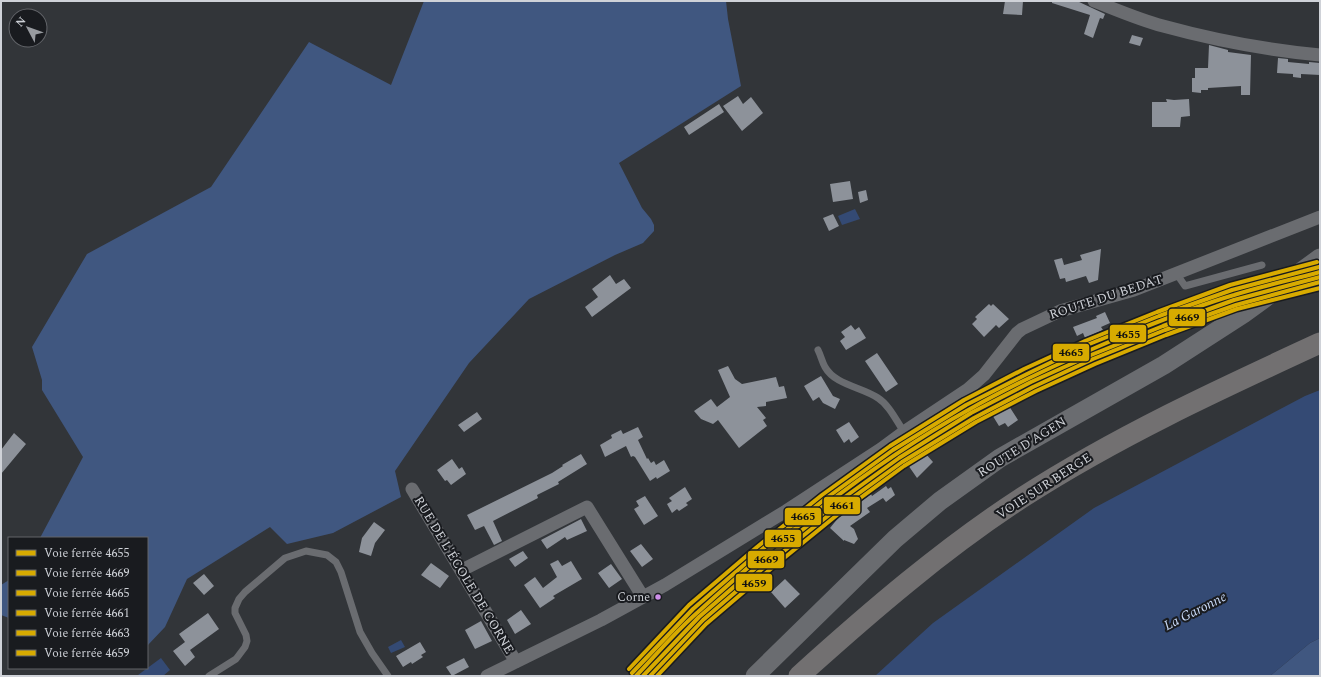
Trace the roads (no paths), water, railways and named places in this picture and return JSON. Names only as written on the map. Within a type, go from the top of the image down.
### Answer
[{"type":"main road","name":"ROUTE D'AGEN","points":[[755,676],[895,539],[940,501],[1000,458],[1164,366],[1243,314],[1320,258]]},
{"type":"main road","name":"VOIE SUR BERGE","points":[[799,676],[845,634],[944,554],[1023,497],[1113,443],[1200,398],[1320,344]]},
{"type":"street","points":[[1094,1],[1163,26],[1233,43],[1320,55]]},
{"type":"street","name":"ROUTE DU BEDAT","points":[[491,675],[643,598],[754,531],[881,449],[966,390],[984,375],[1017,333],[1022,330],[1060,311],[1134,290],[1320,216]]},
{"type":"street","name":"RUE DE L'ÉCOLE DE CORNE","points":[[412,489],[516,662]]},
{"type":"street","points":[[462,570],[587,507],[643,598]]},
{"type":"lane","points":[[1176,274],[1185,286],[1262,264]]},
{"type":"lane","points":[[818,350],[825,367],[830,374],[838,380],[878,398],[889,409],[904,432]]},
{"type":"lane","points":[[209,676],[236,659],[245,647],[247,641],[246,636],[235,614],[235,608],[239,599],[245,592],[285,558],[306,551],[327,555],[336,562],[341,572],[360,632],[388,676]]},
{"type":"water","points":[[855,209],[860,219],[842,225],[838,216]]},
{"type":"water","name":"La Garonne","points":[[1320,390],[1320,638],[1310,643],[1270,676],[875,676],[933,623],[1094,508],[1305,396]]},
{"type":"water","points":[[401,640],[405,647],[391,653],[388,647]]},
{"type":"water","points":[[161,658],[170,670],[163,676],[138,675]]},
{"type":"rail line","name":"4663","points":[[629,669],[689,605],[757,547],[822,495],[890,446],[964,400],[1024,369],[1085,341],[1157,312],[1230,285],[1317,262]]},
{"type":"rail line","name":"4665","points":[[632,673],[693,609],[760,551],[825,499],[893,450],[966,405],[1087,345],[1159,316],[1232,290],[1319,267]]},
{"type":"rail line","name":"4655","points":[[636,676],[690,619],[794,529],[863,477],[934,430],[990,398],[1031,377],[1135,331],[1221,299],[1320,272]]},
{"type":"rail line","name":"4669","points":[[643,676],[699,617],[766,559],[831,507],[899,458],[971,413],[1031,382],[1091,355],[1163,326],[1234,300],[1320,277]]},
{"type":"rail line","name":"4661","points":[[650,676],[703,620],[769,563],[834,511],[902,462],[974,418],[1033,387],[1093,359],[1165,330],[1236,305],[1320,282]]},
{"type":"rail line","name":"4659","points":[[657,676],[706,624],[837,515],[904,466],[976,422],[1036,391],[1095,364],[1166,335],[1237,309],[1320,288]]},
{"type":"place","name":"Corne","points":[[658,597]]}]
